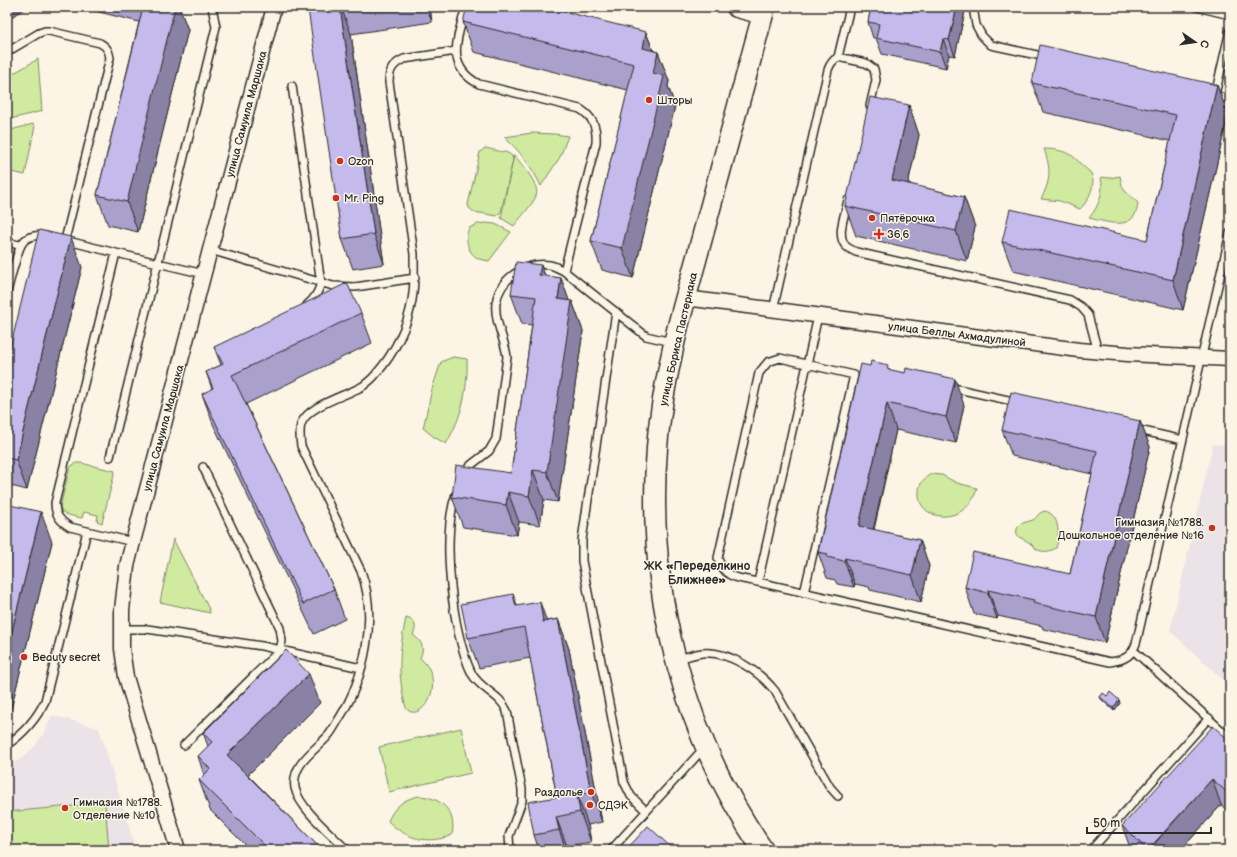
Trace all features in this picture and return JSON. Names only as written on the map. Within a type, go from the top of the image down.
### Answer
[{"type":"street","name":"улица Самуила Маршака","points":[[178,850],[126,677],[121,629],[124,590],[127,566],[133,542],[274,7]]},
{"type":"street","points":[[736,7],[764,10]]},
{"type":"street","name":"улица Бориса Пастернака","points":[[763,850],[738,811],[705,746],[675,660],[662,600],[654,508],[660,416],[675,343],[764,10]]},
{"type":"street","name":"улица Беллы Ахмадулиной","points":[[686,298],[1098,352],[1230,359]]},
{"type":"lane","points":[[110,457],[216,27],[212,7]]},
{"type":"lane","points":[[466,7],[456,51],[459,66],[465,75],[472,81],[480,84],[580,109],[586,113],[595,124],[597,133],[596,143],[564,271]]},
{"type":"lane","points":[[773,310],[828,70],[831,63],[838,57],[850,7]]},
{"type":"lane","points":[[973,7],[976,25],[982,36],[991,44],[1050,58]]},
{"type":"lane","points":[[1197,7],[1230,15]]},
{"type":"lane","points":[[1215,95],[1230,30]]},
{"type":"lane","points":[[7,52],[45,31],[100,43],[104,45],[109,52],[110,58],[59,239]]},
{"type":"lane","points":[[347,850],[305,808],[298,798],[295,787],[295,778],[297,770],[304,759],[328,735],[352,694],[361,668],[365,649],[369,617],[366,586],[361,571],[301,446],[299,435],[302,424],[311,412],[363,386],[375,375],[392,352],[404,327],[412,301],[415,278],[414,254],[389,82],[389,73],[397,62],[404,59],[456,51]]},
{"type":"lane","points":[[838,57],[866,63],[874,69],[876,73],[876,80],[867,117]]},
{"type":"lane","points":[[292,86],[320,283],[318,292],[314,299],[309,304],[302,307]]},
{"type":"lane","points":[[1202,92],[1230,99]]},
{"type":"lane","points":[[850,193],[841,238],[845,246],[856,252],[1070,300],[1081,307],[1088,315],[1098,352]]},
{"type":"lane","points":[[804,593],[857,374],[780,358],[768,362],[759,373],[718,558],[720,566],[729,576],[758,582],[804,593],[1110,662],[1120,661],[1128,656],[1133,650],[1137,640],[1230,233]]},
{"type":"lane","points":[[7,291],[19,245],[27,238],[37,235],[204,274]]},
{"type":"lane","points":[[7,242],[19,245]]},
{"type":"lane","points":[[210,250],[333,286],[355,286],[415,278]]},
{"type":"lane","points":[[116,253],[55,503],[55,510],[62,522],[70,527],[133,542]]},
{"type":"lane","points":[[510,850],[510,836],[522,801],[522,794],[507,711],[501,700],[482,685],[472,673],[464,650],[456,618],[451,584],[449,540],[453,504],[460,485],[471,465],[489,451],[496,439],[507,357],[505,345],[497,321],[496,303],[502,288],[512,275],[523,268],[537,264],[552,265],[564,271],[646,336],[675,343]]},
{"type":"lane","points":[[616,312],[582,540],[582,561],[624,782],[631,796],[646,811]]},
{"type":"lane","points":[[758,582],[818,316]]},
{"type":"lane","points":[[940,384],[1025,404]]},
{"type":"lane","points":[[1124,426],[1183,440]]},
{"type":"lane","points":[[184,745],[280,650],[282,641],[280,628],[203,467]]},
{"type":"lane","points":[[7,745],[34,721],[45,701],[87,531]]},
{"type":"lane","points":[[121,629],[147,628],[262,646],[361,668]]},
{"type":"lane","points":[[1133,650],[1230,738]]},
{"type":"lane","points":[[675,660],[703,653],[720,654],[740,662],[768,683],[775,691],[830,787],[838,796]]},
{"type":"lane","points":[[1091,850],[1209,718]]},
{"type":"lane","points":[[611,850],[705,746]]},
{"type":"shaded area","name":"Гимназия №1788. Дошкольное отделение №16","points":[[1213,444],[1230,445],[1230,686],[1170,631]]},
{"type":"shaded area","name":"Гимназия №1788. Отделение №10","points":[[52,715],[99,728],[136,850],[7,850],[7,767],[22,758],[35,746],[45,731]]},
{"type":"green space","points":[[38,59],[42,111],[7,120],[7,77]]},
{"type":"green space","points":[[33,124],[35,126],[25,175],[7,171],[7,131]]},
{"type":"green space","points":[[532,133],[568,136],[560,157],[541,186],[534,172],[525,160],[504,137]]},
{"type":"green space","points":[[485,148],[508,153],[512,156],[513,160],[501,212],[497,216],[474,212],[469,208],[468,204],[480,152]]},
{"type":"green space","points":[[1044,149],[1057,150],[1073,156],[1090,172],[1093,181],[1091,192],[1086,202],[1080,209],[1060,201],[1041,199],[1047,186],[1049,174]]},
{"type":"green space","points":[[514,155],[530,175],[536,186],[537,192],[532,203],[514,226],[501,218]]},
{"type":"green space","points":[[1120,176],[1122,186],[1125,191],[1138,203],[1136,212],[1132,219],[1126,222],[1112,223],[1089,218],[1096,209],[1100,199],[1102,188],[1101,177],[1109,178]]},
{"type":"green space","points":[[478,224],[495,224],[511,232],[489,261],[475,257],[468,246],[467,241],[469,228]]},
{"type":"green space","points":[[453,357],[467,359],[467,370],[463,403],[452,434],[446,444],[423,428],[432,389],[441,362]]},
{"type":"green space","points":[[76,463],[115,471],[102,523],[97,521],[98,515],[84,512],[82,518],[66,514],[61,510],[60,507],[70,467]]},
{"type":"green space","points":[[931,474],[942,475],[957,483],[977,488],[972,500],[964,509],[954,514],[944,516],[934,515],[926,510],[920,502],[919,488],[922,481]]},
{"type":"green space","points":[[1045,511],[1054,516],[1058,526],[1058,538],[1056,548],[1050,551],[1039,551],[1017,534],[1017,529],[1020,525],[1033,520],[1040,513]]},
{"type":"green space","points":[[173,539],[209,609],[210,613],[160,602]]},
{"type":"green space","points":[[406,618],[412,620],[415,624],[413,635],[422,645],[422,654],[420,658],[429,668],[432,679],[432,690],[429,699],[424,707],[418,711],[412,712],[406,708],[400,674],[402,641]]},
{"type":"green space","points":[[461,728],[471,773],[389,792],[379,747]]},
{"type":"green space","points":[[419,796],[434,799],[446,807],[452,819],[452,835],[434,840],[426,840],[410,836],[402,832],[388,821],[400,804],[408,799]]},
{"type":"green space","points":[[105,803],[109,850],[7,850],[7,812]]},
{"type":"building","points":[[143,7],[175,7],[127,202],[97,195]]},
{"type":"building","points":[[317,7],[340,7],[374,234],[342,239],[308,9]]},
{"type":"building","points":[[467,7],[546,7],[646,32],[643,48],[658,52],[653,73],[664,76],[622,248],[591,241],[634,64],[463,22]]},
{"type":"building","points":[[871,7],[957,7],[949,40],[943,39],[940,52],[876,38],[879,24],[868,22]]},
{"type":"building","points":[[1040,45],[1217,85],[1173,280],[1002,242],[1010,209],[1147,240],[1176,115],[1032,83]]},
{"type":"building","points":[[870,97],[909,105],[892,180],[964,197],[956,231],[845,206]]},
{"type":"building","points":[[39,230],[71,237],[16,460],[7,458],[7,361]]},
{"type":"building","points":[[516,262],[541,265],[539,275],[561,278],[558,299],[572,301],[547,472],[533,470],[529,496],[508,492],[506,505],[452,497],[456,465],[511,473],[536,297],[511,294]]},
{"type":"building","points":[[347,283],[361,313],[232,375],[334,589],[303,604],[202,394],[213,388],[206,372],[223,364],[214,347]]},
{"type":"building","points":[[871,361],[888,365],[887,369],[905,373],[906,368],[955,379],[946,417],[887,403],[859,526],[920,540],[912,575],[861,564],[861,562],[845,558],[844,561],[827,557],[828,554],[818,552],[861,364],[870,366]]},
{"type":"building","points":[[1011,392],[1140,421],[1096,617],[1033,603],[1034,600],[988,590],[988,593],[965,587],[973,552],[1070,574],[1097,451],[1002,430]]},
{"type":"building","points":[[10,505],[41,512],[7,651],[7,515]]},
{"type":"building","points":[[513,594],[516,606],[540,602],[543,622],[558,619],[591,792],[577,795],[580,812],[556,817],[559,830],[534,835],[528,802],[557,797],[524,627],[468,638],[461,604]]},
{"type":"building","points":[[286,650],[309,674],[227,755],[322,850],[269,850],[199,780],[210,769],[198,756],[212,742],[203,733]]},
{"type":"building","points":[[1110,692],[1119,700],[1113,708],[1100,697],[1103,693],[1107,696]]},
{"type":"building","points":[[1213,726],[1230,741],[1230,795],[1212,779],[1148,850],[1122,826]]},
{"type":"building","points":[[648,826],[674,850],[626,850]]},
{"type":"building","points":[[982,849],[982,850],[960,850]]},
{"type":"place","name":"Шторы","points":[[649,100]]},
{"type":"place","name":"Ozon","points":[[340,161]]},
{"type":"place","name":"Mr. Ping","points":[[336,198]]},
{"type":"place","name":"Пятёрочка","points":[[872,218]]},
{"type":"place","name":"36,6","points":[[879,234]]},
{"type":"place","name":"Гимназия №1788. Дошкольное отделение №16","points":[[1212,528]]},
{"type":"place","name":"Beauty secret","points":[[24,657]]},
{"type":"place","name":"Раздолье","points":[[591,792]]},
{"type":"place","name":"СДЭК","points":[[590,805]]},
{"type":"place","name":"Гимназия №1788. Отделение №10","points":[[65,808]]},
{"type":"district","name":"ЖК «Переделкино Ближнее»","points":[[697,573]]}]
